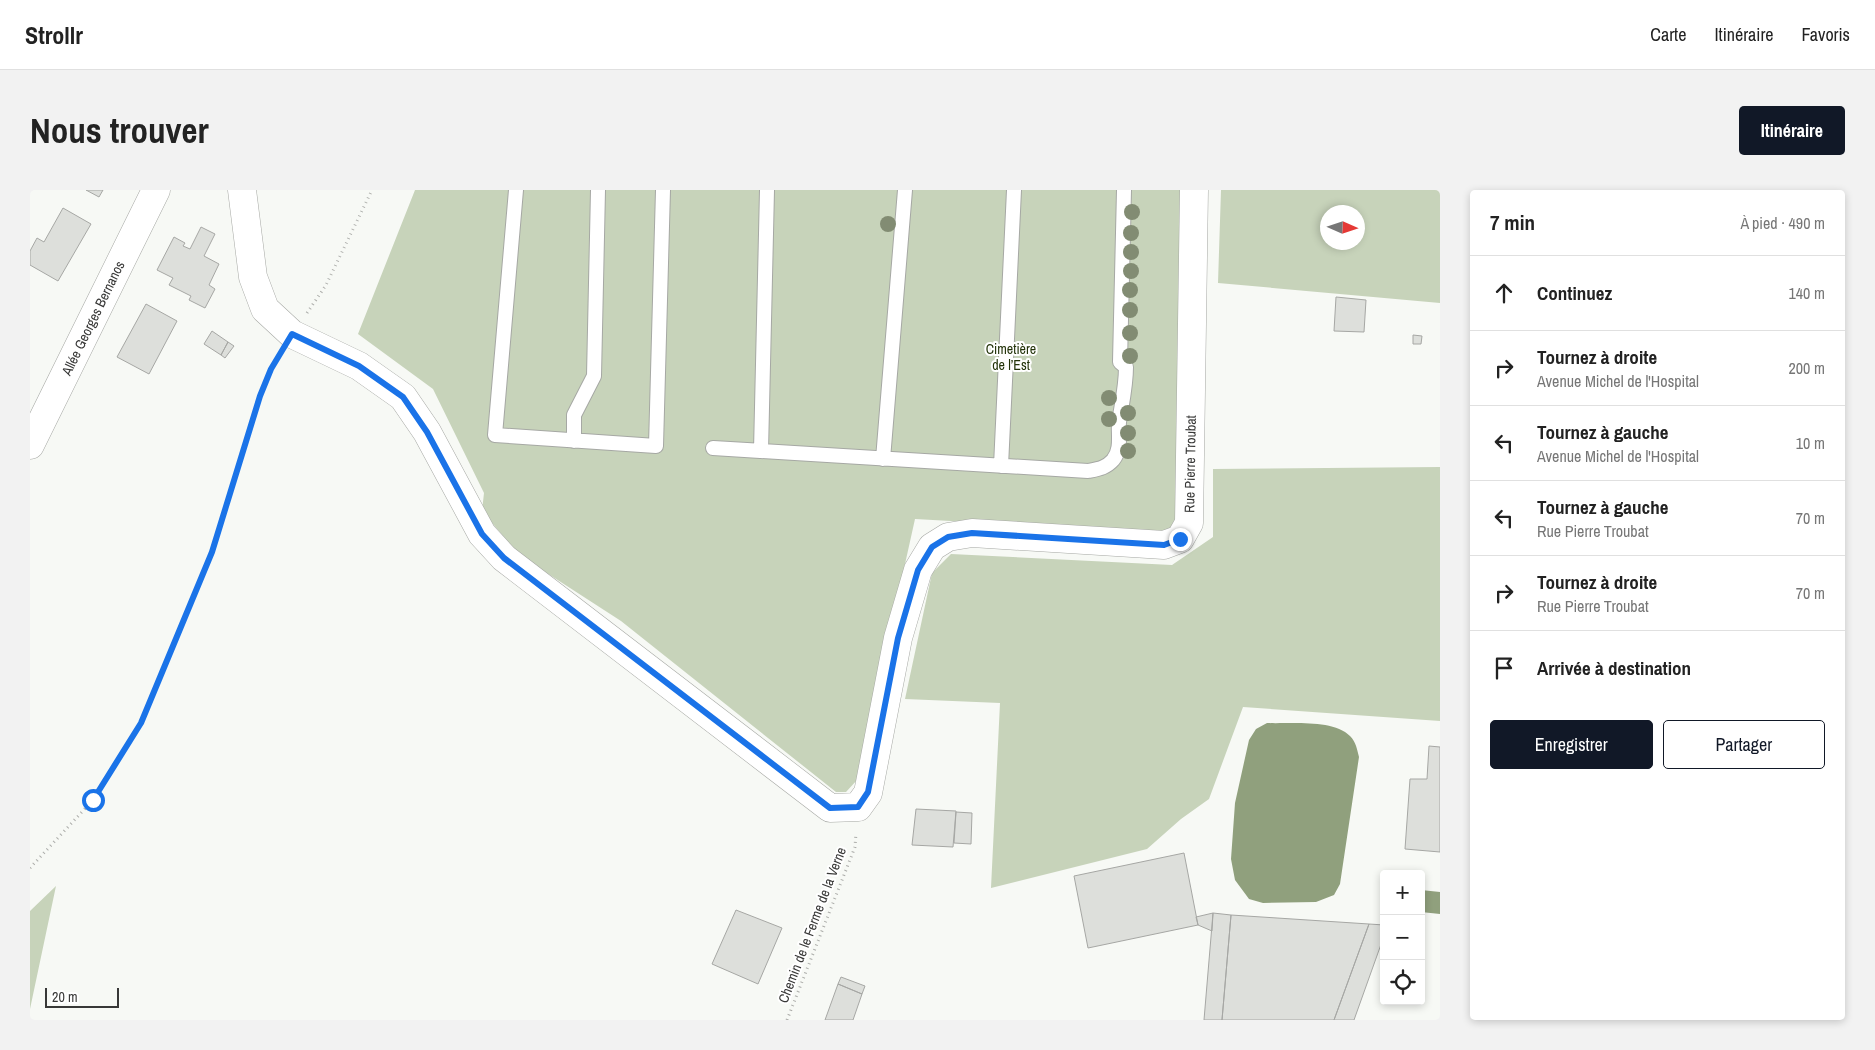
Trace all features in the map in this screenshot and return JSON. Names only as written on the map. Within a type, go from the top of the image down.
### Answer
[{"type":"street","name":"Allée Georges Bernanos","points":[[30,445],[156,190]]},
{"type":"street","points":[[242,190],[253,277],[265,309],[292,334],[359,366],[403,397],[427,432],[482,534],[504,558],[830,808],[858,807]]},
{"type":"street","name":"Rue Pierre Troubat","points":[[858,807],[868,792],[898,638],[918,570],[932,547],[948,537],[972,533],[1164,545],[1180,539],[1189,523],[1194,190]]},
{"type":"lane","points":[[516,190],[495,436],[656,446],[662,190]]},
{"type":"lane","points":[[574,441],[574,415],[594,376],[598,190]]},
{"type":"lane","points":[[761,451],[767,190]]},
{"type":"lane","points":[[883,459],[905,190]]},
{"type":"lane","points":[[1001,466],[1014,190]]},
{"type":"lane","points":[[714,448],[1088,471],[1104,468],[1113,460],[1119,448],[1119,423],[1126,384],[1126,367],[1120,362],[1124,190]]},
{"type":"path","points":[[30,868],[93,800],[141,723],[212,552],[260,396],[271,369],[292,334],[326,285],[372,190]]},
{"type":"path","name":"Chemin de le Ferme de la Verne","points":[[788,1020],[855,847],[858,807]]},
{"type":"green space","name":"Cimetière de l’Est","points":[[415,190],[1184,190],[1177,524],[1165,533],[915,519],[857,780],[846,792],[836,792],[621,621],[519,555],[482,511],[484,493],[433,389],[358,334]]},
{"type":"green space","points":[[1221,190],[1440,190],[1440,303],[1218,283]]},
{"type":"green space","points":[[1440,467],[1440,721],[1243,707],[1209,799],[1181,819],[1147,849],[991,888],[1000,703],[905,699],[932,573],[951,554],[1172,565],[1213,537],[1213,469]]},
{"type":"green space","points":[[56,886],[30,1009],[30,911]]},
{"type":"shaded area","points":[[1267,723],[1311,724],[1333,727],[1350,736],[1357,748],[1359,757],[1340,884],[1334,895],[1316,902],[1263,903],[1249,899],[1235,880],[1231,859],[1235,803],[1249,740],[1256,729]]},
{"type":"shaded area","points":[[1425,890],[1440,892],[1440,914],[1425,912]]},
{"type":"building","points":[[86,190],[103,190],[99,197]]},
{"type":"building","points":[[63,208],[91,224],[58,281],[30,265],[30,251],[37,238],[44,242]]},
{"type":"building","points":[[201,227],[215,234],[204,256],[219,264],[209,285],[215,289],[205,308],[189,300],[191,296],[169,285],[173,278],[157,270],[174,237],[185,243],[183,246],[190,249]]},
{"type":"building","points":[[1336,297],[1366,300],[1364,332],[1334,331]]},
{"type":"building","points":[[146,304],[177,321],[149,374],[117,357]]},
{"type":"building","points":[[212,331],[228,342],[221,355],[204,344]]},
{"type":"building","points":[[1413,335],[1422,336],[1421,344],[1413,344]]},
{"type":"building","points":[[228,342],[234,346],[225,358],[221,355]]},
{"type":"building","points":[[1429,746],[1440,747],[1440,852],[1405,849],[1410,779],[1427,779]]},
{"type":"building","points":[[916,809],[956,811],[953,847],[912,845]]},
{"type":"building","points":[[956,812],[972,813],[971,844],[954,843]]},
{"type":"building","points":[[1184,853],[1198,925],[1088,948],[1074,876]]},
{"type":"building","points":[[736,910],[782,928],[758,984],[712,964]]},
{"type":"building","points":[[1213,913],[1231,915],[1222,1020],[1204,1020]]},
{"type":"building","points":[[1213,913],[1212,931],[1198,925],[1196,917]]},
{"type":"building","points":[[1231,915],[1369,924],[1334,1020],[1222,1020]]},
{"type":"building","points":[[1369,924],[1380,925],[1380,947],[1354,1020],[1334,1020]]},
{"type":"building","points":[[841,977],[865,986],[862,994],[838,984]]},
{"type":"building","points":[[838,984],[862,994],[853,1020],[825,1020]]},
{"type":"route","points":[[93,800],[141,723],[212,552],[260,396],[271,369],[292,334],[359,366],[403,397],[427,432],[482,534],[504,558],[830,808],[858,807],[868,792],[898,638],[918,570],[932,547],[948,537],[972,533],[1164,545],[1180,539]]}]
